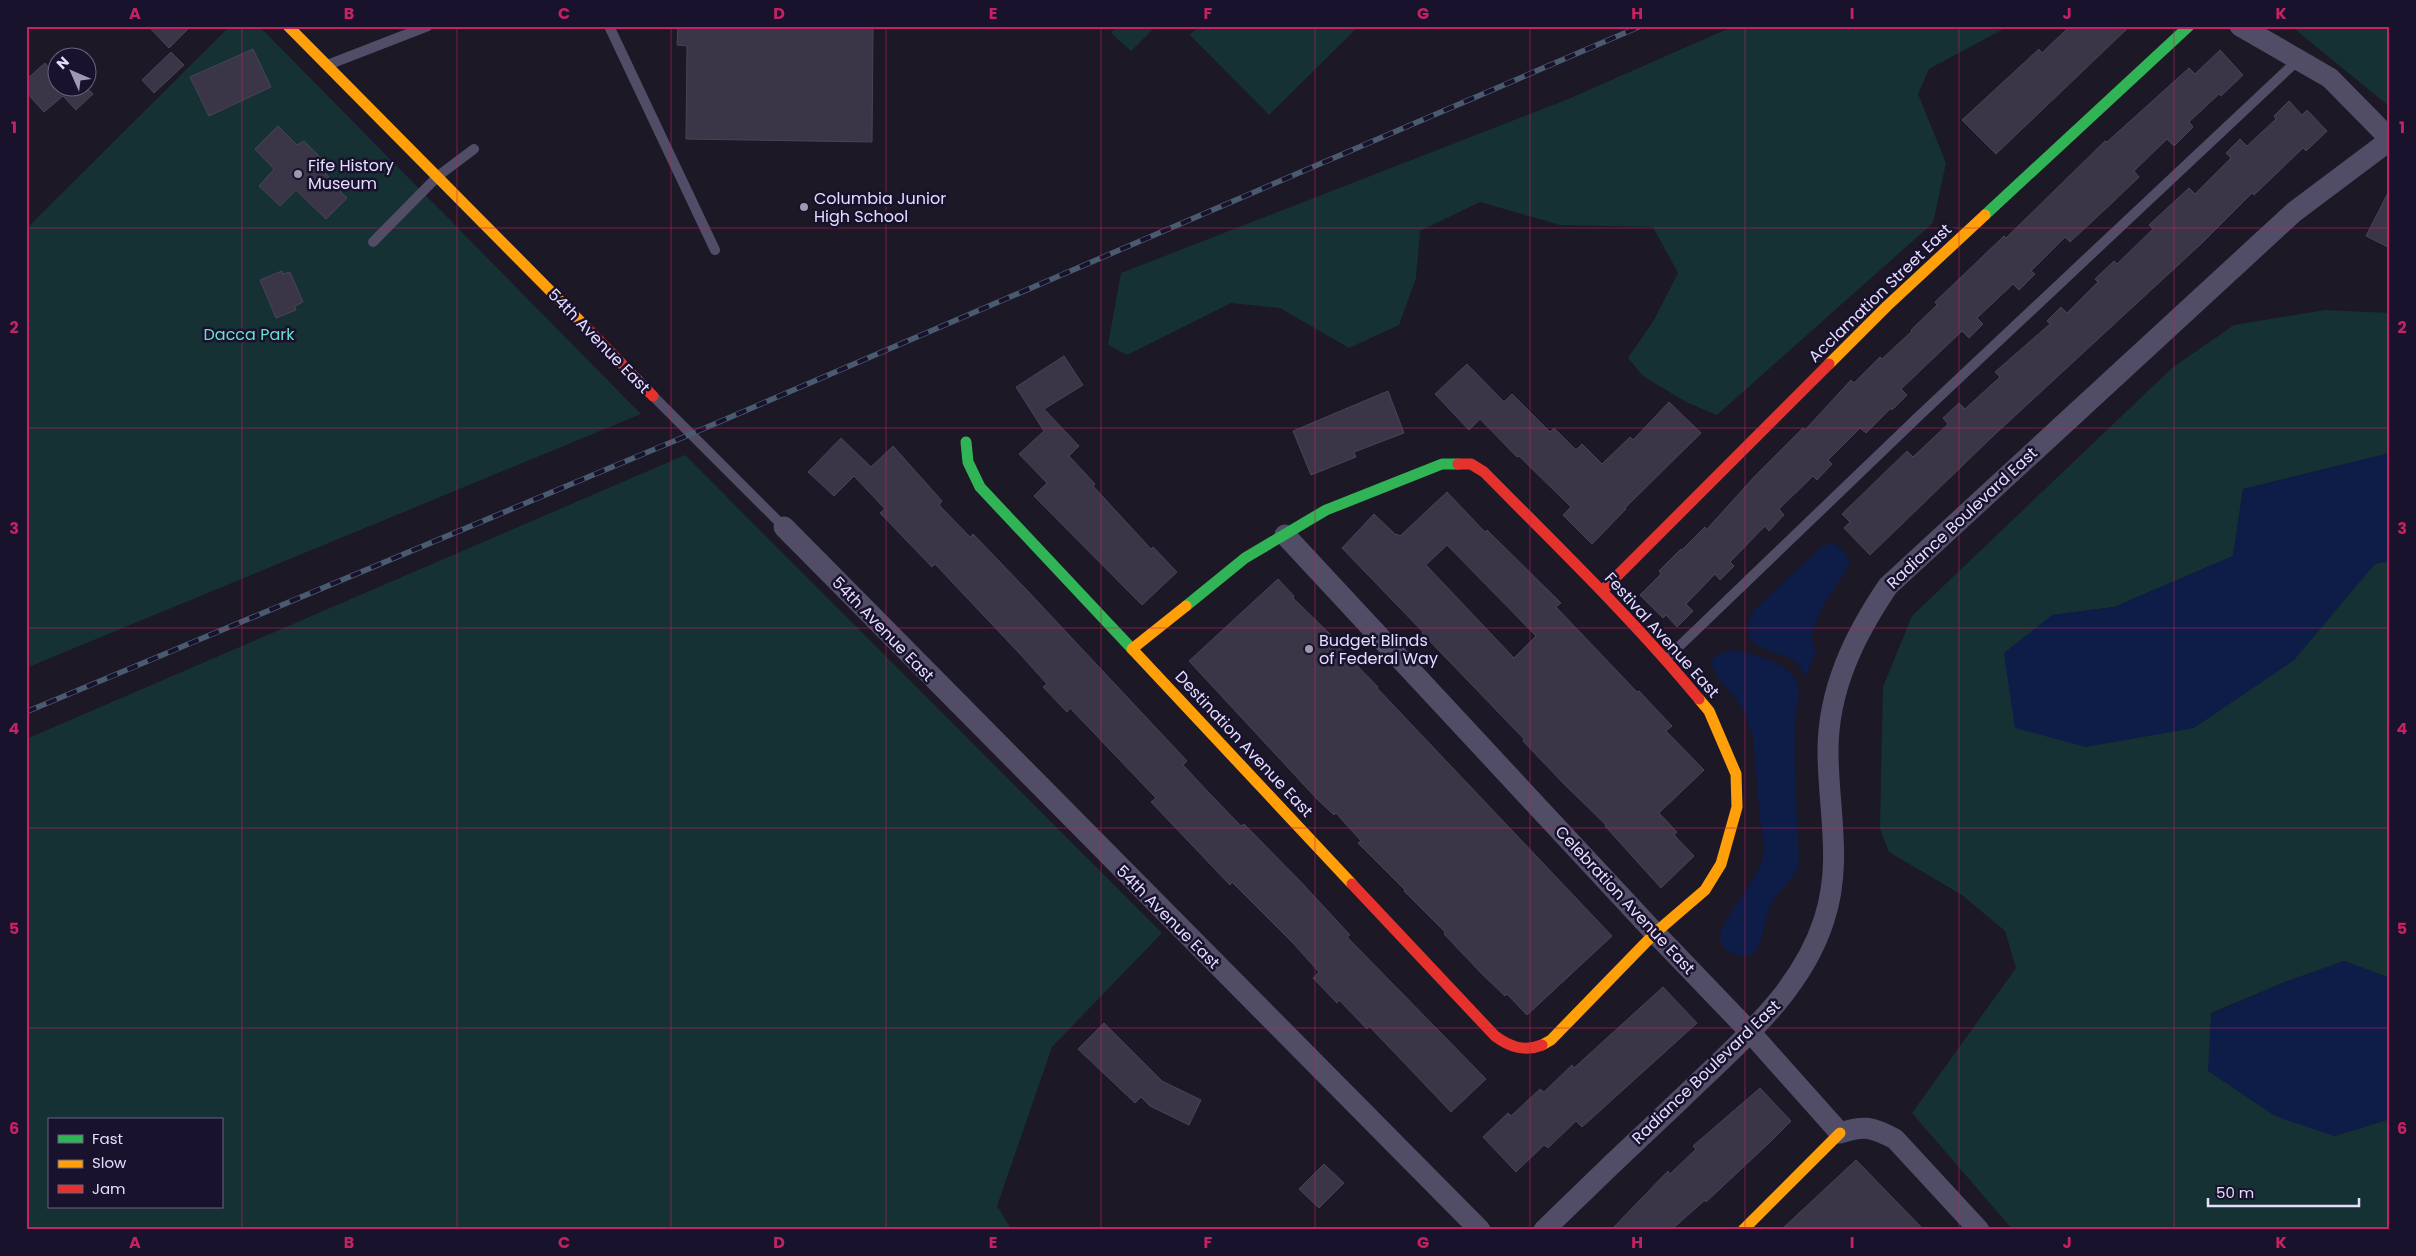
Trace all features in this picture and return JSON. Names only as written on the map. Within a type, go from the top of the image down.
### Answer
[{"type":"street","name":"54th Avenue East","points":[[288,26],[653,396]]},
{"type":"street","name":"Acclamation Street East","points":[[1602,591],[1887,306],[2188,26]]},
{"type":"street","points":[[2240,26],[2330,78],[2390,140]]},
{"type":"street","name":"Radiance Boulevard East","points":[[1544,1230],[1750,1032],[1784,996],[1807,958],[1824,920],[1835,867],[1828,750],[1833,702],[1848,656],[1863,622],[1888,586],[2294,212],[2390,140]]},
{"type":"street","name":"Destination Avenue East","points":[[966,442],[968,462],[980,487],[1495,1036],[1506,1044],[1522,1049]]},
{"type":"street","name":"Festival Avenue East","points":[[1285,535],[1326,510],[1442,464],[1471,464],[1484,472],[1602,591],[1666,659],[1709,711],[1736,774],[1737,808],[1721,864],[1705,890],[1655,934],[1550,1040],[1532,1050],[1522,1049]]},
{"type":"street","name":"54th Avenue East","points":[[784,527],[1480,1230]]},
{"type":"street","points":[[1132,649],[1245,558],[1285,535]]},
{"type":"street","name":"Celebration Avenue East","points":[[1285,535],[1655,934],[1750,1032],[1840,1133]]},
{"type":"street","points":[[1742,1230],[1840,1133],[1864,1127],[1876,1129],[1895,1139],[1980,1230]]},
{"type":"lane","points":[[326,65],[428,26]]},
{"type":"lane","points":[[610,26],[714,250]]},
{"type":"lane","points":[[1666,659],[1920,415],[2298,59]]},
{"type":"lane","points":[[373,242],[438,176],[474,149]]},
{"type":"lane","name":"54th Avenue East","points":[[653,396],[784,527]]},
{"type":"green space","name":"Dacca Park","points":[[230,26],[259,26],[641,414],[26,668],[26,229]]},
{"type":"green space","points":[[1117,26],[1156,26],[1131,51],[1111,33]]},
{"type":"green space","points":[[1199,26],[1359,26],[1269,115],[1190,35]]},
{"type":"green space","points":[[1734,26],[2009,26],[1929,69],[1918,94],[1946,163],[1933,223],[1717,415],[1686,402],[1643,376],[1628,358],[1654,320],[1678,273],[1653,227],[1560,225],[1480,202],[1420,231],[1416,278],[1399,325],[1349,348],[1280,308],[1231,303],[1127,355],[1108,345],[1121,273],[1566,100]]},
{"type":"green space","points":[[2291,26],[2390,26],[2390,107]]},
{"type":"green space","points":[[2325,310],[2390,313],[2390,453],[2243,489],[2233,556],[2114,607],[2052,615],[2293,661],[2375,563],[2390,561],[2390,978],[2344,961],[2285,982],[2211,1013],[2334,1136],[2390,1119],[2390,1230],[2013,1230],[1912,1113],[2016,968],[2005,931],[1962,895],[1889,852],[1880,829],[1883,687],[1912,616],[2172,368],[2234,325]]},
{"type":"green space","points":[[685,455],[1162,933],[1052,1047],[997,1206],[1012,1230],[26,1230],[26,739]]},
{"type":"water","points":[[2390,453],[2390,561],[2375,564],[2293,661],[2194,728],[2086,747],[2015,728],[2004,653],[2052,615],[2114,607],[2233,556],[2243,489]]},
{"type":"water","points":[[1832,543],[1844,551],[1849,561],[1847,569],[1823,606],[1811,636],[1816,651],[1806,677],[1798,665],[1791,659],[1756,644],[1748,632],[1749,623],[1753,611],[1821,547]]},
{"type":"water","points":[[1729,650],[1765,658],[1783,667],[1795,678],[1798,689],[1795,718],[1795,776],[1799,865],[1793,876],[1771,904],[1756,949],[1751,955],[1743,956],[1730,952],[1724,947],[1720,939],[1721,932],[1755,876],[1763,856],[1763,845],[1753,739],[1741,706],[1721,681],[1711,664],[1716,656]]},
{"type":"water","points":[[2344,961],[2390,978],[2390,1119],[2334,1136],[2275,1116],[2208,1071],[2211,1014],[2285,982]]},
{"type":"building","points":[[148,26],[191,26],[169,48]]},
{"type":"building","points":[[678,26],[873,26],[872,142],[686,139],[687,46],[677,45]]},
{"type":"building","points":[[2070,26],[2130,26],[1996,154],[1962,120],[2039,49],[2042,53]]},
{"type":"building","points":[[253,49],[271,87],[209,116],[190,77]]},
{"type":"building","points":[[2220,50],[2243,75],[2189,122],[2193,127],[2174,146],[2167,139],[2134,171],[2139,177],[2070,242],[2065,237],[2031,271],[2035,274],[2019,290],[2013,284],[1977,318],[1983,324],[1969,338],[1962,331],[1901,389],[1907,395],[1892,410],[1891,408],[1866,433],[1860,428],[1828,460],[1832,464],[1817,480],[1813,476],[1779,509],[1784,515],[1769,531],[1765,526],[1730,562],[1734,566],[1720,580],[1715,574],[1686,604],[1693,611],[1677,627],[1666,615],[1663,618],[1640,595],[1661,574],[1659,571],[1705,527],[1707,529],[1755,476],[1803,428],[1805,430],[1851,380],[1854,383],[1880,357],[1882,359],[1912,331],[1937,305],[1935,302],[2004,236],[2006,238],[2105,141],[2107,142],[2189,68],[2195,74]]},
{"type":"building","points":[[171,52],[184,65],[154,93],[142,80]]},
{"type":"building","points":[[45,63],[48,67],[48,98],[61,98],[44,112],[26,92],[26,80]]},
{"type":"building","points":[[65,98],[89,98],[76,110]]},
{"type":"building","points":[[2289,101],[2302,115],[2307,110],[2327,131],[2306,151],[2303,148],[2254,195],[2252,193],[2202,243],[1992,437],[1870,555],[1844,528],[1850,522],[1842,514],[1907,451],[1913,457],[1948,424],[1943,418],[1959,403],[1965,409],[2000,377],[1995,372],[2050,324],[2047,321],[2061,307],[2067,313],[2098,282],[2095,279],[2114,261],[2117,264],[2153,229],[2149,225],[2189,188],[2195,194],[2231,158],[2226,153],[2240,139],[2247,146],[2276,119],[2274,116]]},
{"type":"building","name":"Fife History Museum","points":[[278,126],[297,145],[304,141],[328,165],[323,171],[329,177],[327,179],[347,198],[326,219],[296,190],[280,206],[259,186],[274,169],[255,149]]},
{"type":"building","points":[[2390,189],[2390,248],[2366,236]]},
{"type":"building","points":[[282,271],[283,274],[290,272],[303,302],[295,306],[296,310],[276,318],[260,280]]},
{"type":"building","points":[[1064,356],[1083,385],[1044,409],[1079,446],[1069,456],[1095,484],[1093,486],[1151,549],[1153,547],[1177,572],[1142,605],[1034,496],[1047,483],[1019,454],[1044,431],[1016,387]]},
{"type":"building","points":[[1467,364],[1504,402],[1512,394],[1550,432],[1554,428],[1576,450],[1582,444],[1602,464],[1630,437],[1633,440],[1669,402],[1701,433],[1625,508],[1592,544],[1563,515],[1571,507],[1519,456],[1517,457],[1480,419],[1469,430],[1435,394]]},
{"type":"building","points":[[1388,391],[1404,433],[1354,452],[1356,457],[1311,475],[1293,431]]},
{"type":"building","points":[[841,438],[871,467],[893,446],[942,501],[939,505],[970,537],[973,534],[1024,587],[1187,761],[1183,765],[1210,794],[1241,826],[1244,824],[1300,881],[1350,935],[1347,937],[1486,1079],[1451,1112],[1369,1026],[1367,1029],[1339,1000],[1337,1003],[1313,978],[1319,972],[1292,942],[1232,882],[1230,885],[1151,802],[1156,798],[1070,708],[1067,712],[1043,687],[1047,684],[1020,654],[935,564],[932,567],[880,513],[885,509],[854,476],[834,496],[808,472]]},
{"type":"building","points":[[1447,492],[1485,532],[1487,530],[1561,603],[1556,607],[1672,726],[1666,731],[1704,770],[1659,813],[1677,832],[1674,835],[1694,856],[1661,888],[1606,825],[1563,783],[1523,741],[1524,739],[1342,548],[1374,514],[1396,535],[1400,536]],"holes":[[[1447,545],[1536,636],[1514,658],[1426,565]]]},
{"type":"building","points":[[1278,579],[1294,596],[1293,598],[1337,641],[1335,643],[1377,688],[1612,936],[1527,1015],[1507,994],[1505,996],[1482,974],[1444,934],[1445,932],[1358,843],[1361,841],[1336,813],[1334,815],[1317,799],[1189,661]]},
{"type":"building","points":[[1663,987],[1697,1023],[1582,1127],[1576,1121],[1548,1148],[1544,1145],[1516,1172],[1483,1137],[1508,1113],[1511,1116],[1540,1089],[1544,1092],[1572,1065],[1574,1068]]},
{"type":"building","points":[[1104,1023],[1162,1081],[1201,1100],[1189,1125],[1150,1106],[1141,1097],[1135,1103],[1078,1049]]},
{"type":"building","points":[[1760,1088],[1791,1121],[1770,1142],[1706,1202],[1705,1200],[1671,1230],[1611,1230],[1668,1171],[1670,1174],[1696,1149],[1693,1146]]},
{"type":"building","points":[[1856,1160],[1924,1230],[1781,1230]]},
{"type":"building","points":[[1324,1164],[1344,1183],[1319,1208],[1299,1189]]},
{"type":"railway","points":[[26,712],[691,434],[1641,26]]},
{"type":"traffic: fast","points":[[1985,215],[2189,26]]},
{"type":"traffic: fast","points":[[966,442],[968,462],[980,487],[1134,651]]},
{"type":"traffic: fast","points":[[1186,606],[1245,558],[1326,510],[1442,464],[1458,464]]},
{"type":"traffic: slow","points":[[288,26],[587,328]]},
{"type":"traffic: slow","points":[[1829,364],[1887,306],[1985,215]]},
{"type":"traffic: slow","points":[[1132,649],[1186,606]]},
{"type":"traffic: slow","points":[[1134,651],[1352,884]]},
{"type":"traffic: slow","points":[[1542,1045],[1551,1040],[1655,933],[1705,890],[1721,864],[1737,807],[1736,774],[1709,711],[1699,699]]},
{"type":"traffic: slow","points":[[1743,1230],[1840,1133]]},
{"type":"traffic: jam","points":[[587,328],[653,396]]},
{"type":"traffic: jam","points":[[1602,591],[1829,364]]},
{"type":"traffic: jam","points":[[1458,464],[1471,464],[1484,472],[1621,611],[1699,699]]},
{"type":"traffic: jam","points":[[1352,884],[1495,1036],[1517,1047],[1529,1048],[1542,1045]]},
{"type":"place","name":"Fife History Museum","points":[[298,174]]},
{"type":"place","name":"Columbia Junior High School","points":[[804,207]]},
{"type":"place","name":"Budget Blinds of Federal Way","points":[[1309,649]]}]
